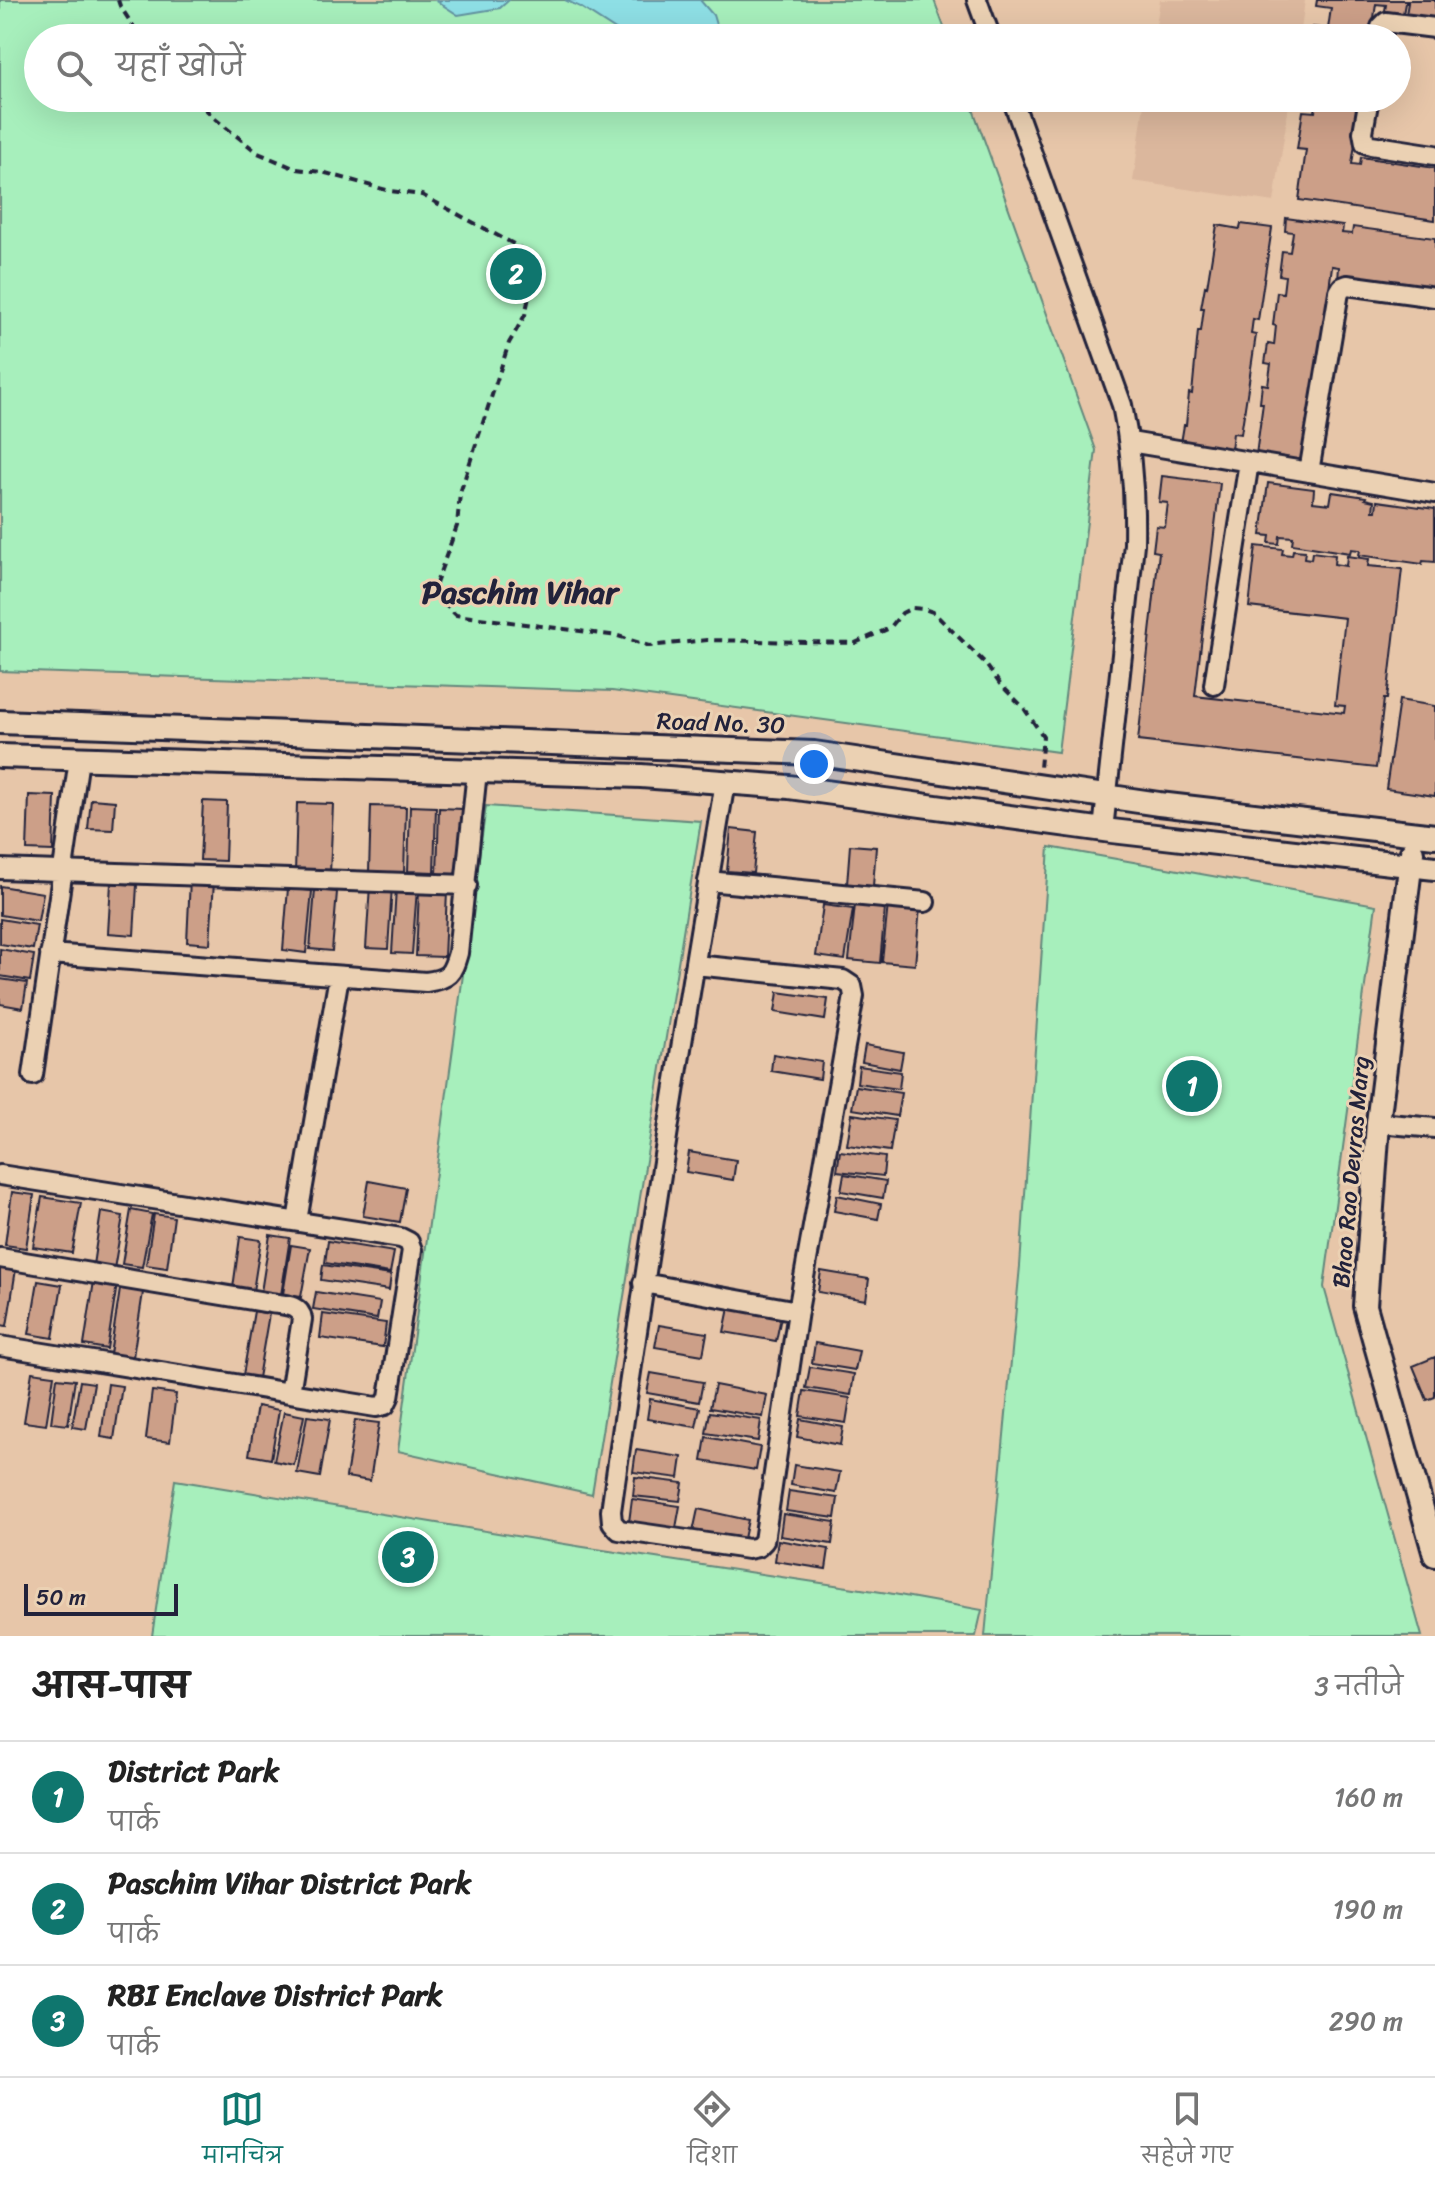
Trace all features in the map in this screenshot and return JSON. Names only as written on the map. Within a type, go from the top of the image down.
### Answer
[{"type":"street","points":[[977,0],[986,24]]},
{"type":"street","points":[[1411,25],[1435,28]]},
{"type":"street","points":[[1017,112],[1122,405],[1130,442],[1135,497],[1134,544],[1103,830]]},
{"type":"street","points":[[1367,112],[1363,132],[1365,143],[1435,155]]},
{"type":"street","points":[[1309,472],[1342,287],[1347,285],[1435,297]]},
{"type":"street","points":[[1130,442],[1435,492]]},
{"type":"street","points":[[1214,685],[1249,462]]},
{"type":"street","name":"Road No. 30","points":[[0,722],[814,753],[1107,797],[1425,835]]},
{"type":"street","points":[[0,756],[641,776],[725,782],[789,787],[1103,830],[1435,868]]},
{"type":"street","points":[[33,1075],[79,759]]},
{"type":"street","points":[[50,954],[440,981],[453,972],[458,953],[477,771]]},
{"type":"street","points":[[695,965],[843,980],[852,986],[854,996],[798,1311],[764,1541],[758,1547],[748,1549],[619,1530],[612,1522],[611,1511],[643,1283],[708,881],[725,782]]},
{"type":"street","name":"Bhao Rao Devras Marg","points":[[1425,835],[1410,865],[1378,1123],[1365,1306],[1435,1555]]},
{"type":"street","points":[[0,869],[467,885]]},
{"type":"street","points":[[708,881],[925,902]]},
{"type":"street","points":[[297,1221],[339,976]]},
{"type":"street","points":[[1378,1123],[1435,1128]]},
{"type":"street","points":[[0,1175],[401,1238],[409,1242],[412,1250],[389,1397],[385,1405],[376,1407],[0,1346]]},
{"type":"street","points":[[0,1258],[298,1309],[302,1319],[290,1393]]},
{"type":"street","points":[[643,1283],[798,1311]]},
{"type":"path","points":[[118,0],[132,24]]},
{"type":"path","points":[[208,112],[258,153],[296,169],[322,172],[390,191],[422,195],[519,247],[533,279],[525,315],[509,343],[460,493],[457,526],[434,589],[441,601],[456,615],[618,636],[649,646],[707,640],[855,643],[890,628],[902,613],[912,608],[933,612],[984,662],[1023,707],[1043,736],[1038,787]]},
{"type":"shaded area","points":[[1160,0],[1305,0],[1302,24],[1156,24]]},
{"type":"shaded area","points":[[1143,112],[1288,112],[1274,202],[1133,181]]},
{"type":"green space","points":[[0,0],[934,0],[943,24],[24,24],[24,112],[974,112],[1096,450],[1058,752],[612,691],[0,671]]},
{"type":"green space","points":[[486,806],[701,821],[592,1494],[398,1451]]},
{"type":"green space","points":[[1049,847],[1376,905],[1324,1287],[1422,1636],[985,1636],[1020,1266]]},
{"type":"green space","points":[[175,1480],[982,1610],[976,1636],[152,1636]]},
{"type":"water","points":[[435,0],[509,0],[500,8],[458,15]]},
{"type":"water","points":[[565,0],[700,0],[713,15],[716,24],[606,24]]},
{"type":"building","points":[[1317,0],[1435,0],[1435,24],[1405,20],[1408,3],[1405,3],[1402,19],[1384,16],[1386,5],[1376,4],[1373,24],[1329,24],[1331,8],[1316,6]]},
{"type":"building","points":[[1303,112],[1360,112],[1352,164],[1360,165],[1361,157],[1435,168],[1435,220],[1299,200],[1306,150],[1297,149]]},
{"type":"building","points":[[1286,218],[1343,226],[1342,233],[1352,234],[1353,227],[1435,238],[1435,293],[1338,280],[1339,267],[1332,266],[1306,462],[1256,455],[1263,403],[1260,403],[1262,384],[1268,385],[1271,364],[1265,363],[1268,344],[1274,345],[1277,292],[1283,293],[1285,276],[1279,275],[1282,251],[1290,252],[1293,232],[1285,231]]},
{"type":"building","points":[[1241,224],[1272,228],[1258,320],[1253,319],[1251,334],[1256,335],[1241,434],[1233,433],[1231,450],[1181,443],[1189,393],[1192,394],[1198,331],[1201,331],[1204,308],[1201,308],[1217,225],[1240,229]]},
{"type":"building","points":[[1162,476],[1220,483],[1195,696],[1344,713],[1345,706],[1335,705],[1345,618],[1249,607],[1256,546],[1283,549],[1282,554],[1292,555],[1293,550],[1305,551],[1304,558],[1311,559],[1312,552],[1335,555],[1334,564],[1346,566],[1347,556],[1369,559],[1368,566],[1402,569],[1376,768],[1138,741],[1159,552],[1153,551],[1156,526],[1165,527],[1168,503],[1159,502]]},
{"type":"building","points":[[1268,483],[1314,489],[1313,502],[1330,504],[1332,492],[1366,497],[1374,501],[1373,511],[1376,511],[1377,501],[1435,509],[1435,562],[1423,561],[1422,564],[1359,555],[1360,550],[1351,549],[1350,553],[1292,544],[1293,537],[1280,536],[1279,544],[1269,543],[1270,536],[1261,535]]},
{"type":"building","points":[[1399,700],[1435,706],[1435,796],[1386,789]]},
{"type":"building","points":[[29,795],[55,796],[53,851],[27,850]]},
{"type":"building","points":[[91,799],[115,801],[113,830],[88,829]]},
{"type":"building","points":[[203,801],[227,802],[225,861],[200,860]]},
{"type":"building","points":[[297,803],[333,804],[330,874],[295,873]]},
{"type":"building","points":[[371,806],[406,807],[404,873],[369,872]]},
{"type":"building","points":[[410,806],[436,807],[434,872],[408,871]]},
{"type":"building","points":[[439,808],[463,809],[461,877],[437,876]]},
{"type":"building","points":[[731,829],[757,832],[753,873],[727,871]]},
{"type":"building","points":[[850,845],[876,847],[873,886],[847,884]]},
{"type":"building","points":[[190,879],[214,881],[210,944],[187,942]]},
{"type":"building","points":[[111,883],[137,885],[134,935],[108,933]]},
{"type":"building","points":[[370,885],[392,886],[388,949],[366,948]]},
{"type":"building","points":[[0,886],[43,893],[38,921],[0,915]]},
{"type":"building","points":[[288,888],[312,891],[306,953],[283,950]]},
{"type":"building","points":[[396,888],[417,889],[412,954],[392,953]]},
{"type":"building","points":[[315,890],[337,892],[332,951],[310,949]]},
{"type":"building","points":[[419,891],[447,892],[444,957],[416,956]]},
{"type":"building","points":[[888,904],[920,907],[915,965],[882,962]]},
{"type":"building","points":[[823,905],[853,909],[845,960],[816,956]]},
{"type":"building","points":[[855,905],[885,908],[880,963],[849,960]]},
{"type":"building","points":[[0,919],[37,925],[33,949],[0,944]]},
{"type":"building","points":[[0,949],[34,955],[30,981],[0,976]]},
{"type":"building","points":[[0,979],[27,983],[23,1008],[0,1004]]},
{"type":"building","points":[[778,992],[828,999],[825,1020],[775,1012]]},
{"type":"building","points":[[865,1045],[903,1052],[900,1069],[862,1062]]},
{"type":"building","points":[[773,1054],[822,1062],[820,1079],[771,1071]]},
{"type":"building","points":[[859,1066],[901,1072],[899,1089],[857,1083]]},
{"type":"building","points":[[856,1086],[901,1093],[897,1116],[852,1109]]},
{"type":"building","points":[[852,1114],[895,1120],[890,1151],[847,1145]]},
{"type":"building","points":[[840,1151],[885,1157],[883,1176],[837,1171]]},
{"type":"building","points":[[689,1152],[736,1160],[733,1180],[686,1172]]},
{"type":"building","points":[[844,1174],[886,1181],[883,1198],[841,1191]]},
{"type":"building","points":[[369,1181],[406,1188],[400,1222],[363,1216]]},
{"type":"building","points":[[12,1192],[34,1195],[26,1248],[5,1245]]},
{"type":"building","points":[[837,1195],[881,1204],[878,1219],[834,1211]]},
{"type":"building","points":[[42,1197],[81,1203],[72,1253],[33,1247]]},
{"type":"building","points":[[131,1210],[152,1214],[142,1267],[122,1264]]},
{"type":"building","points":[[101,1212],[123,1216],[114,1269],[93,1265]]},
{"type":"building","points":[[154,1214],[174,1217],[167,1268],[146,1265]]},
{"type":"building","points":[[270,1235],[290,1238],[281,1295],[261,1292]]},
{"type":"building","points":[[240,1237],[261,1240],[253,1291],[233,1288]]},
{"type":"building","points":[[328,1241],[394,1252],[390,1273],[325,1263]]},
{"type":"building","points":[[291,1245],[310,1248],[301,1297],[283,1294]]},
{"type":"building","points":[[323,1265],[391,1275],[389,1290],[321,1280]]},
{"type":"building","points":[[0,1267],[16,1269],[7,1326],[0,1325]]},
{"type":"building","points":[[821,1271],[869,1279],[866,1300],[818,1292]]},
{"type":"building","points":[[38,1281],[62,1285],[53,1338],[29,1334]]},
{"type":"building","points":[[94,1281],[117,1284],[107,1349],[84,1345]]},
{"type":"building","points":[[121,1283],[144,1286],[133,1357],[110,1354]]},
{"type":"building","points":[[316,1292],[380,1302],[377,1319],[313,1309]]},
{"type":"building","points":[[729,1308],[781,1317],[776,1341],[724,1332]]},
{"type":"building","points":[[254,1311],[269,1314],[258,1378],[243,1375]]},
{"type":"building","points":[[323,1314],[386,1323],[383,1347],[320,1338]]},
{"type":"building","points":[[659,1325],[707,1333],[703,1355],[655,1347]]},
{"type":"building","points":[[815,1343],[859,1351],[855,1370],[812,1363]]},
{"type":"building","points":[[1435,1357],[1435,1397],[1427,1400],[1413,1366]]},
{"type":"building","points":[[810,1367],[854,1374],[851,1395],[806,1388]]},
{"type":"building","points":[[32,1372],[54,1375],[46,1425],[24,1422]]},
{"type":"building","points":[[651,1373],[703,1382],[699,1402],[647,1393]]},
{"type":"building","points":[[57,1378],[75,1380],[68,1425],[51,1423]]},
{"type":"building","points":[[80,1381],[94,1383],[86,1429],[72,1427]]},
{"type":"building","points":[[108,1384],[122,1386],[114,1439],[101,1437]]},
{"type":"building","points":[[715,1385],[767,1395],[763,1417],[710,1408]]},
{"type":"building","points":[[152,1391],[176,1394],[170,1442],[146,1439]]},
{"type":"building","points":[[804,1391],[850,1398],[846,1423],[800,1416]]},
{"type":"building","points":[[650,1399],[700,1408],[696,1427],[647,1419]]},
{"type":"building","points":[[257,1406],[279,1410],[271,1459],[249,1455]]},
{"type":"building","points":[[284,1412],[304,1416],[294,1465],[274,1461]]},
{"type":"building","points":[[710,1412],[761,1420],[758,1441],[706,1433]]},
{"type":"building","points":[[307,1416],[330,1419],[320,1477],[297,1473]]},
{"type":"building","points":[[800,1419],[843,1427],[840,1445],[797,1437]]},
{"type":"building","points":[[355,1420],[379,1423],[370,1481],[346,1477]]},
{"type":"building","points":[[706,1437],[760,1447],[756,1470],[702,1461]]},
{"type":"building","points":[[636,1450],[682,1457],[679,1478],[633,1472]]},
{"type":"building","points":[[794,1465],[840,1472],[836,1493],[791,1485]]},
{"type":"building","points":[[635,1477],[683,1483],[680,1501],[633,1496]]},
{"type":"building","points":[[789,1491],[838,1498],[835,1518],[786,1511]]},
{"type":"building","points":[[632,1499],[680,1506],[676,1528],[629,1522]]},
{"type":"building","points":[[698,1509],[748,1520],[743,1543],[693,1532]]},
{"type":"building","points":[[783,1514],[835,1522],[832,1544],[780,1536]]},
{"type":"building","points":[[778,1540],[829,1549],[826,1569],[775,1561]]},
{"type":"place","name":"Paschim Vihar District Park","points":[[516,274]]},
{"type":"place","name":"District Park","points":[[1192,1086]]},
{"type":"place","name":"RBI Enclave District Park","points":[[408,1557]]},
{"type":"district","name":"Paschim Vihar","points":[[520,592]]}]
